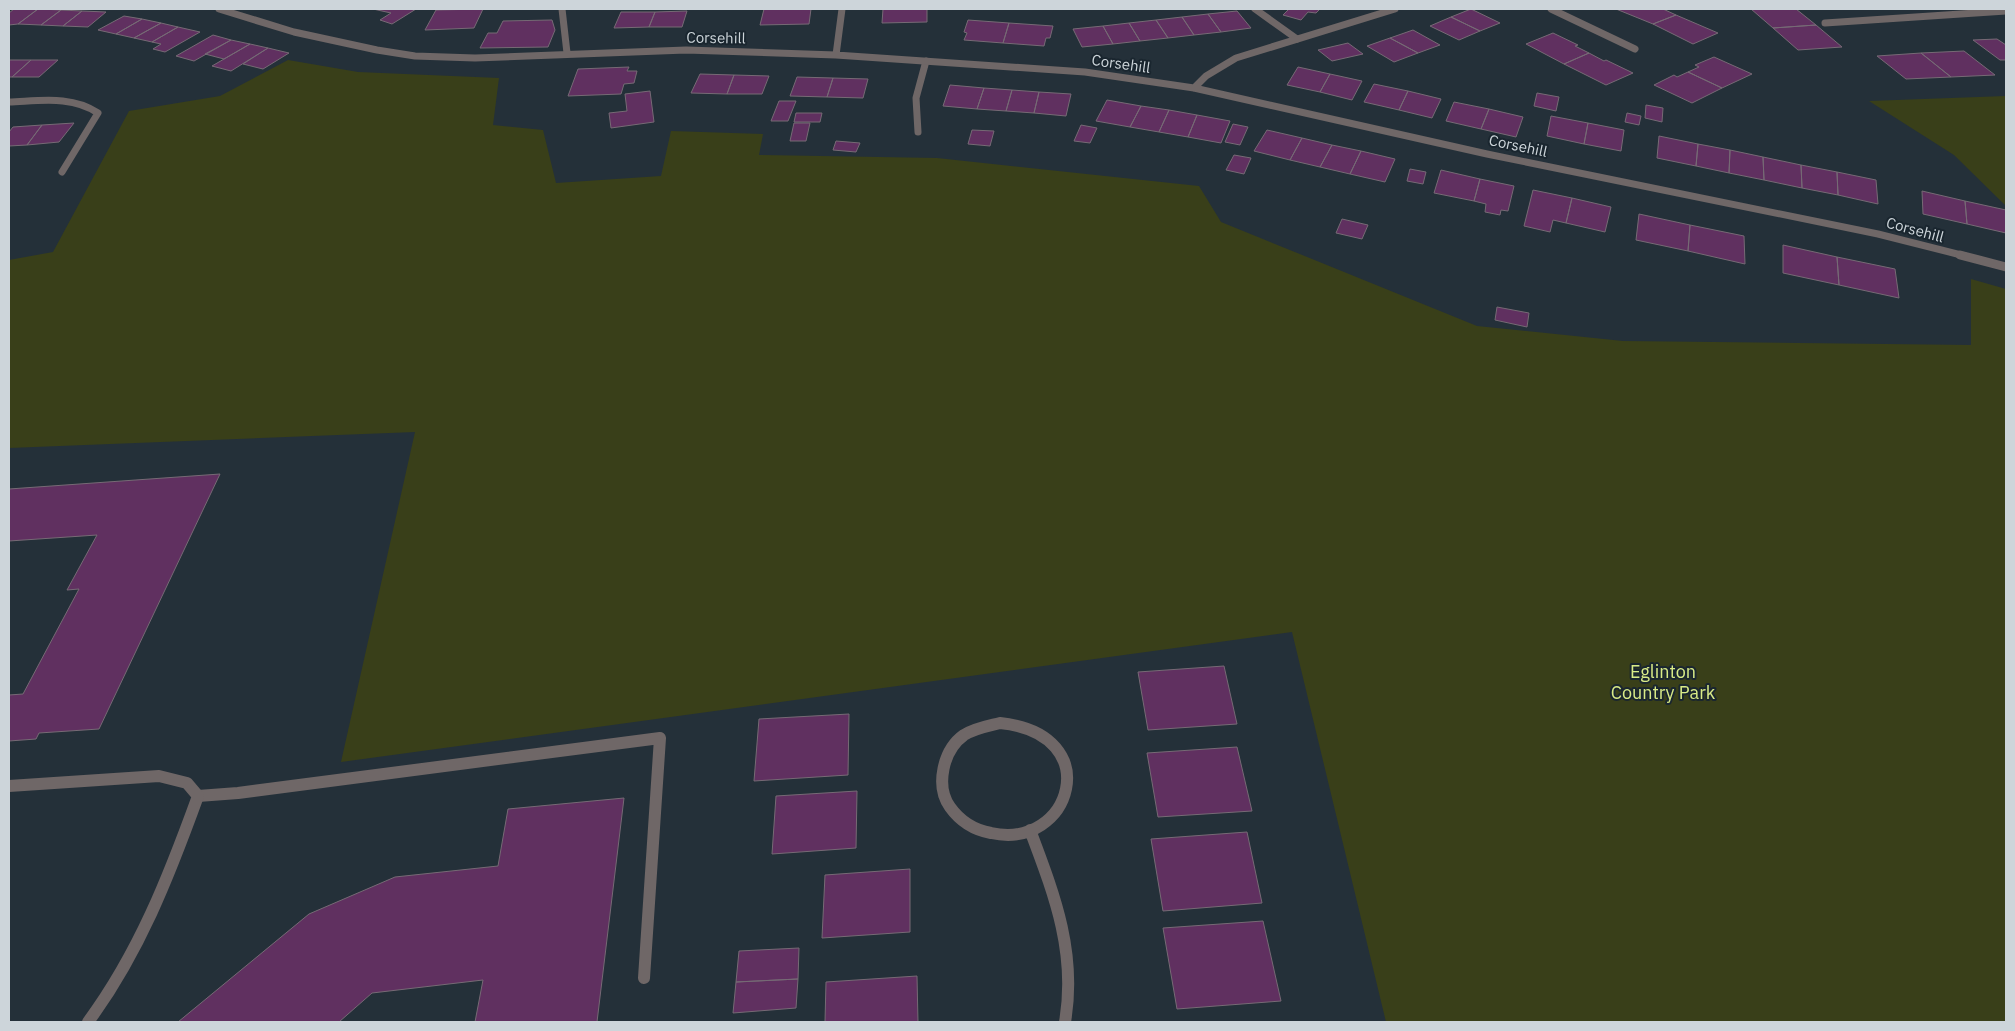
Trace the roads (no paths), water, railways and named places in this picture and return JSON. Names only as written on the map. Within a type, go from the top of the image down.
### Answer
[{"type":"street","name":"Corsehill","points":[[219,9],[294,32],[376,50],[415,56],[475,58],[567,53],[686,50],[836,55],[1085,72],[1194,88],[1487,154],[1878,234],[2006,267]]},
{"type":"street","points":[[562,9],[567,53]]},
{"type":"street","points":[[836,55],[842,9]]},
{"type":"street","points":[[1255,9],[1297,39]]},
{"type":"street","points":[[1194,88],[1200,80],[1215,69],[1247,53],[1356,23],[1395,9]]},
{"type":"street","points":[[1551,9],[1635,49]]},
{"type":"street","points":[[1825,23],[2006,11]]},
{"type":"street","points":[[918,132],[916,98],[926,61]]},
{"type":"street","points":[[9,102],[72,102],[90,106],[98,113],[62,172]]},
{"type":"street","points":[[1000,723],[1021,724],[1040,732],[1055,744],[1065,761],[1068,780],[1064,798],[1055,814],[1040,826],[1030,830],[1020,834],[1000,836],[980,832],[963,822],[949,806],[942,788],[943,769],[950,751],[963,736],[981,727],[1000,723]]},
{"type":"street","points":[[198,796],[238,793],[660,738],[644,978]]},
{"type":"street","points":[[9,786],[159,776],[187,782],[198,796]]},
{"type":"street","points":[[88,1022],[129,959],[162,892],[198,796]]},
{"type":"street","points":[[1030,830],[1055,896],[1069,956],[1068,1012],[1065,1022]]},
{"type":"park label","name":"Eglinton Country Park","points":[[1663,682]]}]
